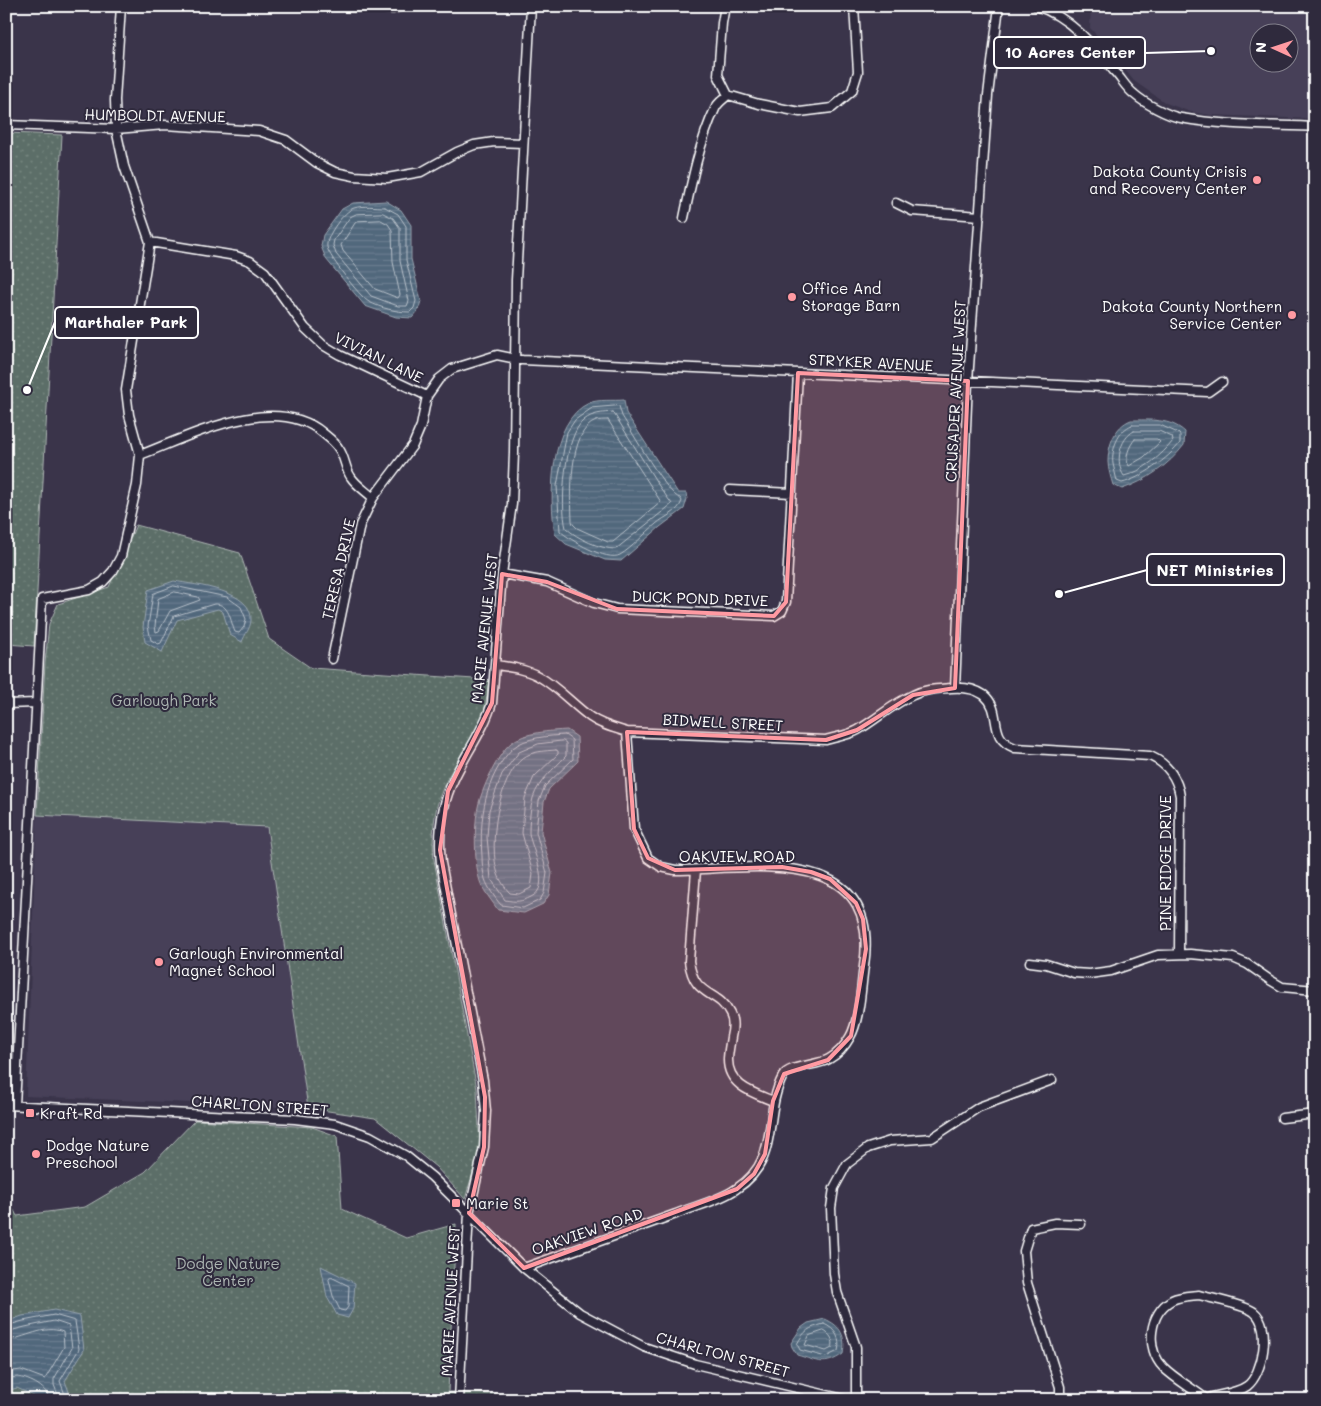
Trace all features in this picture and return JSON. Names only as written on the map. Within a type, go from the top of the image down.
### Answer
[{"type":"street","points":[[15,1106],[42,599],[89,590],[103,582],[113,571],[121,556],[137,485],[140,455],[128,414],[126,390],[150,242],[124,166],[116,129],[121,6]]},
{"type":"street","points":[[333,6],[393,9],[403,6]]},
{"type":"street","name":"MARIE AVENUE WEST","points":[[459,1400],[469,1213],[484,1147],[485,1097],[475,1034],[441,863],[440,835],[443,810],[448,791],[491,707],[496,665],[502,574],[512,504],[516,276],[531,6]]},
{"type":"street","points":[[725,6],[718,75],[728,95],[759,104],[800,112],[832,108],[852,91],[858,72],[854,6]]},
{"type":"street","name":"CRUSADER AVENUE WEST","points":[[956,688],[968,381],[988,95],[1000,6]]},
{"type":"street","points":[[1036,6],[1045,9],[1076,30],[1095,47],[1134,94],[1153,107],[1179,118],[1224,123],[1315,127]]},
{"type":"street","points":[[684,218],[694,172],[707,131],[716,107],[728,95]]},
{"type":"street","name":"HUMBOLDT AVENUE","points":[[6,125],[116,129],[165,126],[259,131],[286,140],[317,163],[335,172],[354,176],[387,178],[421,172],[474,145],[494,142],[523,143]]},
{"type":"street","points":[[896,203],[912,211],[980,216]]},
{"type":"street","name":"VIVIAN LANE","points":[[150,242],[236,256],[250,261],[265,272],[305,328],[324,345],[340,355],[428,396]]},
{"type":"street","name":"TERESA DRIVE","points":[[332,659],[360,525],[373,498],[413,445],[421,426],[428,396],[439,379],[452,368],[497,355],[515,360]]},
{"type":"street","name":"STRYKER AVENUE","points":[[515,360],[1208,392],[1222,382]]},
{"type":"street","name":"DUCK POND DRIVE","points":[[502,574],[547,582],[594,603],[618,609],[774,616],[782,611],[786,602],[798,373]]},
{"type":"street","points":[[140,455],[225,423],[267,415],[288,416],[306,422],[322,432],[339,449],[351,477],[373,498]]},
{"type":"street","points":[[730,490],[792,493]]},
{"type":"street","name":"BIDWELL STREET","points":[[496,665],[517,668],[537,676],[553,686],[591,718],[609,727],[627,732],[826,740],[857,730],[913,695],[932,689],[956,688]]},
{"type":"street","name":"PINE RIDGE DRIVE","points":[[956,688],[976,691],[987,698],[994,710],[997,732],[1002,740],[1010,746],[1020,749],[1139,754],[1159,760],[1173,775],[1178,785],[1180,796],[1179,953]]},
{"type":"street","points":[[6,704],[36,703]]},
{"type":"street","name":"OAKVIEW ROAD","points":[[524,1268],[721,1197],[737,1189],[754,1174],[765,1154],[770,1136],[773,1101],[784,1074],[794,1068],[814,1065],[828,1060],[841,1049],[851,1036],[856,1021],[866,949],[863,919],[856,903],[844,889],[830,879],[811,872],[782,867],[674,870],[661,867],[648,858],[634,829],[627,732]]},
{"type":"street","name":"PINE RIDGE DRIVE","points":[[1173,775],[1182,770]]},
{"type":"street","points":[[696,870],[689,962],[691,974],[700,989],[723,1003],[731,1015],[733,1026],[728,1061],[733,1078],[744,1089],[773,1101]]},
{"type":"street","points":[[1030,962],[1046,964],[1074,973],[1089,974],[1110,971],[1153,956],[1179,953],[1233,958],[1247,964],[1282,987],[1315,990]]},
{"type":"street","points":[[856,1400],[856,1347],[837,1292],[834,1274],[831,1208],[834,1188],[847,1164],[868,1148],[890,1141],[932,1138],[979,1107],[1052,1080]]},
{"type":"street","name":"CHARLTON STREET","points":[[6,1105],[295,1119],[334,1124],[370,1136],[406,1156],[432,1177],[524,1268],[580,1313],[644,1347],[695,1364],[848,1400]]},
{"type":"street","points":[[1282,1118],[1315,1114]]},
{"type":"street","points":[[1060,1400],[1060,1387],[1027,1282],[1024,1251],[1031,1228],[1054,1223],[1082,1224]]},
{"type":"street","points":[[1198,1295],[1243,1307],[1254,1312],[1261,1321],[1263,1332],[1261,1365],[1255,1377],[1246,1386],[1207,1399],[1163,1367],[1153,1353],[1151,1340],[1153,1325],[1160,1310],[1172,1300],[1185,1296],[1198,1295]]},
{"type":"highlighted area","points":[[798,373],[968,381],[955,688],[913,695],[857,730],[826,740],[627,732],[634,829],[648,858],[675,870],[782,867],[811,872],[830,879],[856,903],[863,919],[866,949],[851,1036],[828,1060],[784,1074],[773,1101],[765,1154],[754,1174],[737,1189],[524,1268],[469,1213],[484,1147],[485,1097],[440,850],[448,791],[492,703],[502,574],[547,582],[617,609],[774,616],[786,602]]},
{"type":"shaded area","points":[[1091,6],[1315,6],[1315,119],[1210,115],[1191,112],[1166,103],[1134,81],[1090,28]]},
{"type":"shaded area","name":"Garlough Environmental Magnet School","points":[[37,815],[267,827],[308,1108],[26,1096]]},
{"type":"green space","points":[[6,133],[62,135],[34,646],[6,644]]},
{"type":"green space","name":"Garlough Park","points":[[136,525],[240,553],[269,639],[311,668],[489,680],[485,707],[480,721],[443,788],[435,815],[433,833],[434,860],[477,1089],[480,1149],[465,1199],[436,1167],[375,1118],[308,1108],[267,827],[37,815],[45,663],[49,624],[58,604],[109,587]]},
{"type":"green space","name":"Dodge Nature Center","points":[[195,1120],[312,1127],[337,1136],[342,1209],[406,1238],[456,1224],[448,1392],[566,1397],[573,1400],[6,1400],[6,1196],[17,1216],[85,1207],[145,1172]]},
{"type":"water","points":[[386,201],[401,210],[411,225],[411,259],[421,301],[418,311],[412,318],[396,317],[365,306],[326,259],[321,246],[323,235],[342,209],[353,203]]},
{"type":"water","points":[[624,400],[626,413],[678,493],[686,493],[687,499],[684,509],[621,561],[605,560],[566,544],[555,534],[552,500],[555,461],[559,443],[566,426],[576,412],[593,402]]},
{"type":"water","points":[[1131,420],[1160,421],[1173,424],[1185,432],[1184,445],[1156,472],[1140,482],[1122,489],[1113,485],[1108,468],[1108,456],[1111,443],[1117,431]]},
{"type":"water","points":[[174,581],[222,591],[243,602],[249,611],[251,621],[242,642],[230,635],[223,612],[218,609],[177,620],[162,652],[145,642],[143,627],[148,590]]},
{"type":"water","points":[[567,730],[577,737],[578,761],[549,789],[544,802],[541,832],[552,873],[549,895],[543,904],[524,913],[498,910],[483,887],[477,868],[476,824],[478,807],[483,792],[496,763],[506,748],[516,739],[530,734]]},
{"type":"water","points":[[321,1266],[355,1283],[353,1309],[348,1318],[337,1315],[327,1297]]},
{"type":"water","points":[[54,1310],[80,1316],[84,1350],[65,1381],[72,1400],[42,1400],[17,1388],[6,1391],[6,1322],[22,1316]]},
{"type":"water","points":[[825,1319],[839,1328],[844,1342],[843,1354],[826,1362],[797,1355],[791,1343],[801,1328],[808,1323]]},
{"type":"place","name":"10 Acres Center","points":[[1211,51]]},
{"type":"place","name":"Dakota County Crisis and Recovery Center","points":[[1257,180]]},
{"type":"place","name":"Office And Storage Barn","points":[[792,297]]},
{"type":"place","name":"Dakota County Northern Service Center","points":[[1292,315]]},
{"type":"place","name":"Marthaler Park","points":[[27,390]]},
{"type":"place","name":"NET Ministries","points":[[1059,594]]},
{"type":"place","name":"Garlough Environmental Magnet School","points":[[159,962]]},
{"type":"place","name":"Kraft Rd","points":[[30,1113]]},
{"type":"place","name":"Dodge Nature Preschool","points":[[36,1154]]},
{"type":"place","name":"Marie St","points":[[456,1203]]}]
